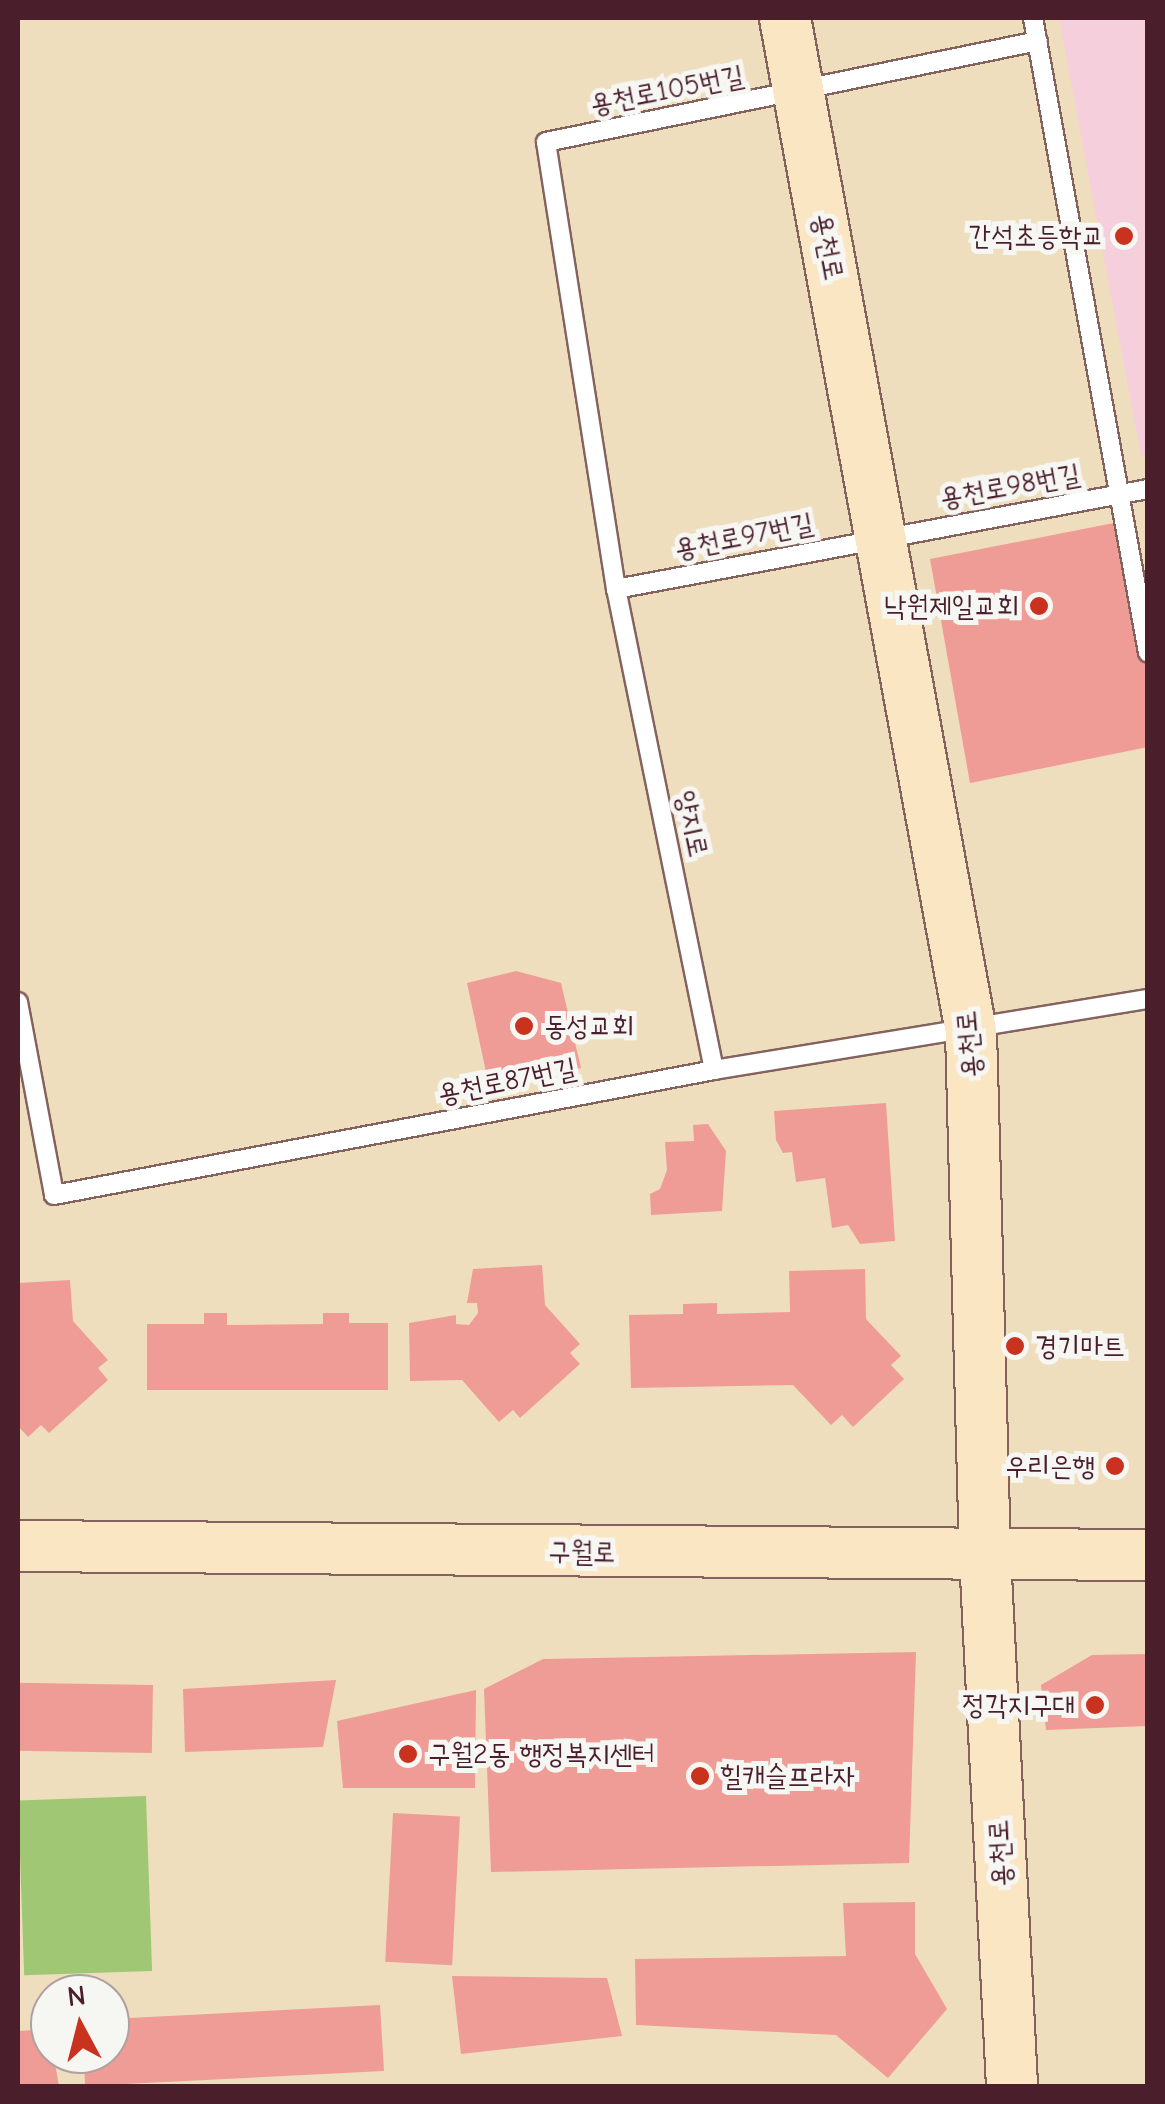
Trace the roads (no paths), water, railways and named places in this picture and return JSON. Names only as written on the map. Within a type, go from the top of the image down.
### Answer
[{"type":"street","name":"용천로","points":[[785,18],[971,1031],[985,1556],[1012,2086]]},
{"type":"street","name":"구월로","points":[[18,1546],[1148,1556]]},
{"type":"lane","points":[[1034,18],[1148,653]]},
{"type":"lane","name":"용천로105번길","points":[[546,142],[1038,41]]},
{"type":"lane","name":"양지로","points":[[546,142],[616,588],[714,1070]]},
{"type":"lane","name":"용천로98번길","points":[[883,537],[1148,490]]},
{"type":"lane","name":"용천로97번길","points":[[616,588],[883,537]]},
{"type":"lane","name":"용천로87번길","points":[[18,1002],[54,1195],[714,1070],[1148,1000]]},
{"type":"place","name":"간석초등학교","points":[[1124,236]]},
{"type":"place","name":"낙원제일교회","points":[[1039,606]]},
{"type":"place","name":"동성교회","points":[[524,1026]]},
{"type":"place","name":"경기마트","points":[[1015,1346]]},
{"type":"place","name":"우리은행","points":[[1115,1466]]},
{"type":"place","name":"정각지구대","points":[[1095,1705]]},
{"type":"place","name":"구월2동 행정복지센터","points":[[408,1754]]},
{"type":"place","name":"힐캐슬프라자","points":[[700,1776]]}]
